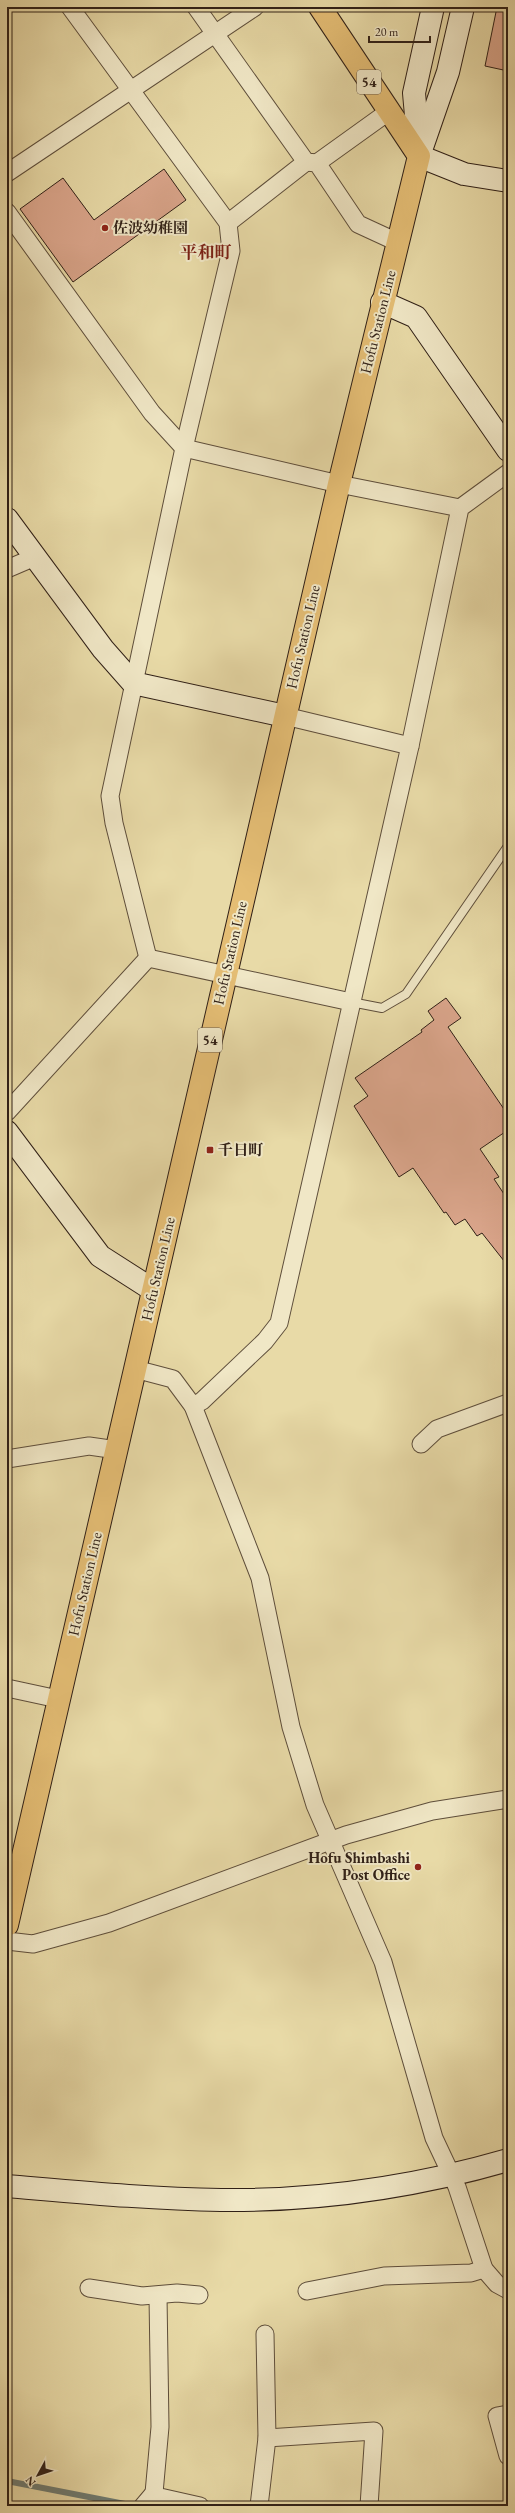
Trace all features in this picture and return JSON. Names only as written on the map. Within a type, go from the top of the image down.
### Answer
[{"type":"main road","name":"54","points":[[320,7],[388,112],[419,156]]},
{"type":"main road","name":"Hofu Station Line","points":[[7,1926],[338,484],[419,156]]},
{"type":"street","points":[[70,7],[228,223],[231,251],[184,448],[110,796],[114,824],[148,958]]},
{"type":"street","points":[[196,7],[215,35],[358,224],[397,242]]},
{"type":"street","points":[[7,173],[255,7]]},
{"type":"street","points":[[419,156],[414,93],[433,7]]},
{"type":"street","points":[[419,156],[448,72],[463,7]]},
{"type":"street","points":[[228,223],[312,162],[388,112]]},
{"type":"street","points":[[419,156],[464,174],[508,181]]},
{"type":"street","points":[[7,212],[152,413],[184,448],[338,484],[460,508]]},
{"type":"street","points":[[382,302],[416,317],[508,450]]},
{"type":"street","points":[[193,1406],[202,1401],[266,1341],[279,1323],[319,1154],[351,1002],[410,746],[460,508],[508,473]]},
{"type":"street","points":[[7,519],[103,649],[133,683],[285,716],[410,746]]},
{"type":"street","points":[[7,569],[35,557]]},
{"type":"street","points":[[148,958],[351,1002]]},
{"type":"street","points":[[7,1112],[148,958]]},
{"type":"street","points":[[7,1132],[100,1256],[153,1290]]},
{"type":"street","points":[[135,1369],[174,1379],[193,1406],[260,1578],[291,1727],[315,1805],[384,1962],[434,2138],[457,2187],[484,2269],[497,2284],[508,2290]]},
{"type":"street","points":[[420,1444],[437,1429],[508,1403]]},
{"type":"street","points":[[7,1459],[89,1446],[116,1450]]},
{"type":"street","points":[[7,1688],[58,1699]]},
{"type":"street","points":[[7,1941],[33,1944],[109,1923],[346,1835],[432,1811],[508,1799]]},
{"type":"street","points":[[7,2186],[222,2200],[339,2194],[451,2176],[508,2160]]},
{"type":"street","points":[[307,2291],[384,2276],[471,2273],[484,2269]]},
{"type":"street","points":[[89,2288],[158,2296],[177,2293],[199,2295]]},
{"type":"street","points":[[143,2506],[154,2493],[160,2427],[158,2296]]},
{"type":"street","points":[[259,2506],[267,2438],[265,2334]]},
{"type":"street","points":[[508,2414],[497,2416],[508,2456]]},
{"type":"street","points":[[267,2438],[374,2431],[369,2506]]},
{"type":"street","points":[[154,2493],[160,2497],[200,2506]]},
{"type":"lane","points":[[351,1002],[382,1008],[406,994],[508,846]]},
{"type":"building","points":[[497,7],[508,7],[508,71],[485,66]]},
{"type":"building","points":[[164,169],[186,200],[73,282],[20,209],[63,178],[94,220]]},
{"type":"building","points":[[446,998],[461,1018],[448,1027],[508,1115],[508,1130],[480,1149],[499,1177],[494,1179],[508,1200],[508,1266],[482,1233],[477,1236],[465,1219],[455,1225],[446,1212],[444,1213],[413,1168],[399,1177],[354,1106],[368,1096],[355,1078],[422,1032],[421,1030],[434,1020],[428,1011]]},
{"type":"waterway","points":[[7,2481],[135,2506]]},
{"type":"place","name":"佐波幼稚園","points":[[105,228]]},
{"type":"place","name":"千日町","points":[[210,1150]]},
{"type":"place","name":"Hofu Shimbashi Post Office","points":[[418,1867]]},
{"type":"district","name":"平和町","points":[[206,252]]}]
